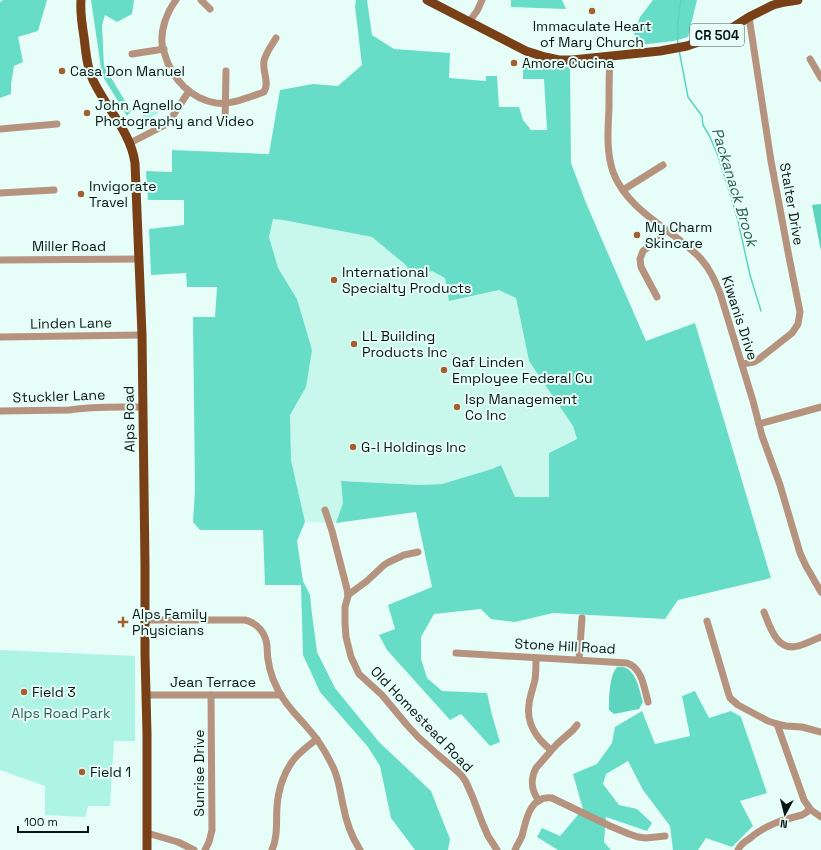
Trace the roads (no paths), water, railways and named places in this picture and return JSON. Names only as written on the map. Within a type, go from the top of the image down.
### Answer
[{"type":"main road","name":"Alps Road","points":[[81,0],[81,19],[87,63],[92,78],[103,99],[130,143],[133,150],[135,163],[142,335],[147,850]]},
{"type":"main road","name":"CR 504","points":[[427,0],[526,51],[559,60],[572,60],[680,48],[724,33],[758,12],[780,3],[798,0]]},
{"type":"street","points":[[176,0],[170,8],[164,26],[162,44],[167,61],[176,78],[189,91],[203,100],[217,103],[228,103],[264,92],[267,83],[264,62],[267,52],[276,38]]},
{"type":"street","points":[[201,0],[210,9]]},
{"type":"street","points":[[469,22],[477,11],[482,0]]},
{"type":"street","name":"Stalter Drive","points":[[742,364],[758,360],[792,334],[798,324],[800,312],[771,161],[749,17]]},
{"type":"street","points":[[132,54],[164,49]]},
{"type":"street","name":"Kiwanis Drive","points":[[610,56],[608,142],[613,171],[623,190],[634,203],[693,252],[705,264],[711,273],[720,294],[742,364],[758,424],[780,485],[800,553],[821,592]]},
{"type":"street","points":[[810,59],[821,78]]},
{"type":"street","points":[[225,123],[226,71]]},
{"type":"street","points":[[130,143],[165,125],[189,91]]},
{"type":"street","points":[[0,130],[57,124]]},
{"type":"street","points":[[623,190],[663,165]]},
{"type":"street","points":[[0,193],[54,190]]},
{"type":"street","points":[[657,297],[641,267],[640,259],[643,251],[660,238],[666,230]]},
{"type":"street","name":"Miller Road","points":[[0,260],[139,259]]},
{"type":"street","name":"Linden Lane","points":[[0,337],[142,335]]},
{"type":"street","name":"Stuckler Lane","points":[[0,411],[69,410],[108,406],[143,407]]},
{"type":"street","points":[[758,424],[821,407]]},
{"type":"street","name":"Old Homestead Road","points":[[325,510],[347,589],[348,595],[345,608],[346,637],[351,657],[359,674],[382,696],[406,725],[423,742],[462,776],[473,798],[488,836],[498,850]]},
{"type":"street","points":[[348,595],[367,581],[384,565],[404,555],[418,552]]},
{"type":"street","points":[[764,612],[774,635],[784,645],[794,647],[799,646],[821,637]]},
{"type":"street","points":[[579,660],[582,618]]},
{"type":"street","points":[[145,620],[246,620],[257,625],[264,635],[274,682],[292,711],[317,739],[337,776],[347,824],[354,841],[360,850]]},
{"type":"street","points":[[707,621],[730,698],[738,705],[777,724],[802,727],[821,732]]},
{"type":"street","name":"Stone Hill Road","points":[[456,653],[631,664],[635,667],[640,676],[648,702]]},
{"type":"street","points":[[536,658],[535,675],[529,704],[529,715],[535,733],[545,746],[551,750]]},
{"type":"street","name":"Jean Terrace","points":[[146,695],[281,695]]},
{"type":"street","name":"Sunrise Drive","points":[[205,850],[212,830],[211,695]]},
{"type":"street","points":[[777,724],[804,800],[809,808],[821,818]]},
{"type":"street","points":[[539,801],[532,788],[532,777],[536,768],[551,750],[577,725]]},
{"type":"street","points":[[272,850],[276,833],[278,795],[284,778],[296,757],[317,739]]},
{"type":"street","points":[[515,850],[521,837],[527,816],[533,805],[545,798],[552,798],[610,826],[638,837],[646,838],[665,836]]},
{"type":"street","points":[[738,850],[741,845],[768,826],[805,814],[809,808]]},
{"type":"street","points":[[147,833],[178,842],[194,850]]},
{"type":"waterway","name":"Packanack Brook","points":[[678,44],[677,39],[681,0]]},
{"type":"waterway","name":"Packanack Brook","points":[[679,50],[688,97],[702,116],[703,125],[718,156],[731,197],[750,275],[761,311]]},
{"type":"place","name":"Immaculate Heart of Mary Church","points":[[592,11]]},
{"type":"place","name":"Amore Cucina","points":[[514,63]]},
{"type":"place","name":"Casa Don Manuel","points":[[62,71]]},
{"type":"place","name":"John Agnello Photography and Video","points":[[87,113]]},
{"type":"place","name":"Invigorate Travel","points":[[81,194]]},
{"type":"place","name":"My Charm Skincare","points":[[637,235]]},
{"type":"place","name":"International Specialty Products","points":[[334,280]]},
{"type":"place","name":"LL Building Products Inc","points":[[354,344]]},
{"type":"place","name":"Gaf Linden Employee Federal Cu","points":[[444,370]]},
{"type":"place","name":"Isp Management Co Inc","points":[[457,407]]},
{"type":"place","name":"G-I Holdings Inc","points":[[353,447]]},
{"type":"place","name":"Alps Family Physicians","points":[[123,622]]},
{"type":"place","name":"Field 3","points":[[24,692]]},
{"type":"place","name":"Field 1","points":[[82,772]]},
{"type":"park label","name":"Alps Road Park","points":[[61,713]]}]
